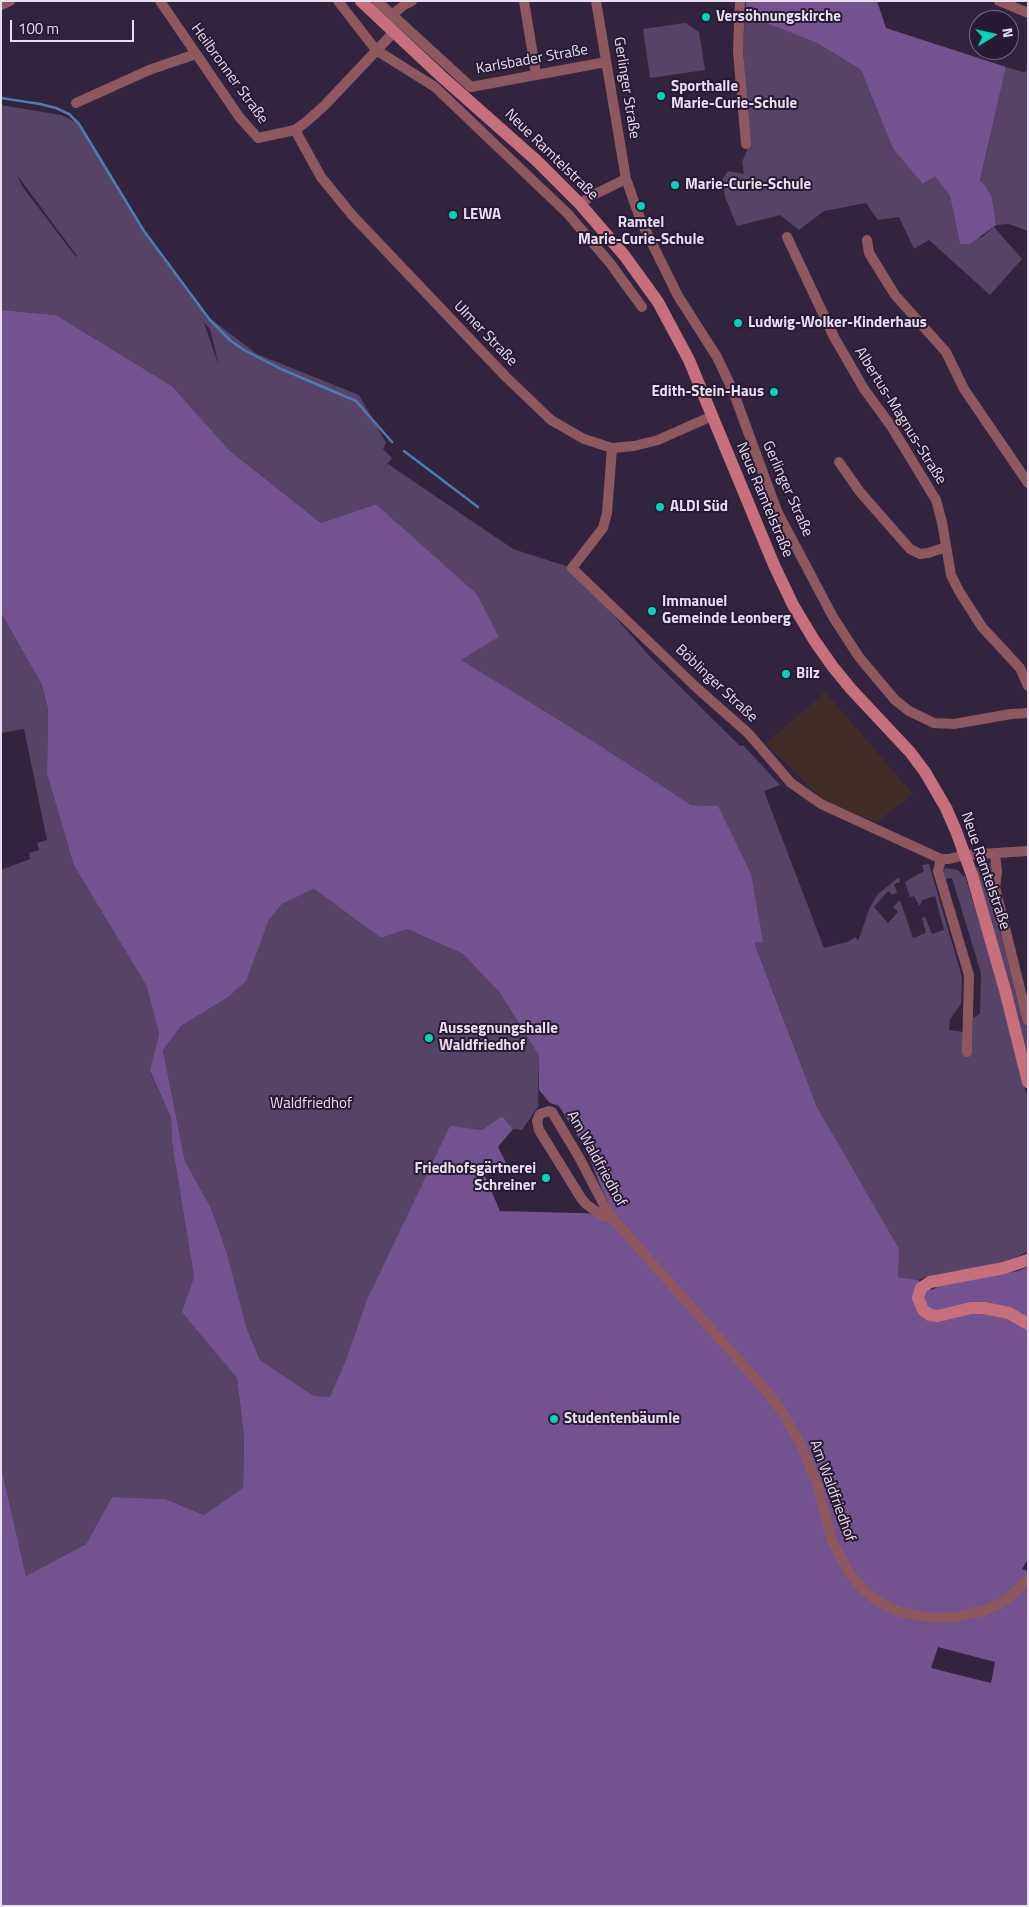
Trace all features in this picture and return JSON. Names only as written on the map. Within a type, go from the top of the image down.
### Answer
[{"type":"main road","name":"Neue Ramtelstraße","points":[[361,1],[536,161],[580,204],[624,255],[658,302],[689,360],[774,565],[793,605],[814,640],[845,682],[895,734],[924,772],[946,808],[965,855],[1006,990],[1028,1082]]},
{"type":"main road","points":[[1028,1260],[1004,1268],[935,1280],[921,1288],[918,1298],[922,1310],[938,1316],[971,1308],[984,1308],[1009,1313],[1028,1324]]},
{"type":"street","points":[[1,5],[10,1]]},
{"type":"street","name":"Heilbronner Straße","points":[[160,1],[240,118],[258,138],[295,130]]},
{"type":"street","name":"Neue Ramtelstraße","points":[[338,1],[376,50],[435,88],[568,214],[610,263],[642,307]]},
{"type":"street","name":"Karlsbader Straße","points":[[377,1],[471,87],[606,62]]},
{"type":"street","points":[[392,15],[412,1]]},
{"type":"street","points":[[524,1],[536,74]]},
{"type":"street","name":"Gerlinger Straße","points":[[596,1],[626,179],[641,222],[678,296],[717,357],[733,391],[777,511],[833,617],[859,657],[895,700],[909,711],[934,723],[954,724],[1028,712]]},
{"type":"street","points":[[740,1],[738,51],[746,144]]},
{"type":"street","points":[[999,1],[1028,13]]},
{"type":"street","points":[[295,130],[324,106],[394,32]]},
{"type":"street","points":[[76,102],[149,70],[196,54]]},
{"type":"street","name":"Ulmer Straße","points":[[295,130],[322,177],[352,215],[506,377],[550,420],[584,439],[612,448],[634,446],[658,440],[712,416]]},
{"type":"street","points":[[580,204],[591,196],[626,179]]},
{"type":"street","name":"Albertus-Magnus-Straße","points":[[787,237],[834,337],[864,389],[936,500],[942,522],[951,575],[959,591],[982,627],[1020,668],[1028,686]]},
{"type":"street","points":[[867,240],[869,253],[895,296],[946,352],[964,389],[1028,483]]},
{"type":"street","name":"Böblinger Straße","points":[[612,448],[607,513],[603,528],[572,568],[698,689],[748,733],[791,783],[821,804],[941,859]]},
{"type":"street","points":[[840,462],[860,492],[910,548],[920,554],[946,547]]},
{"type":"street","points":[[967,1052],[969,975],[938,871],[941,859],[965,855],[1028,852]]},
{"type":"street","points":[[995,854],[997,872],[995,887],[1025,997],[1028,1021]]},
{"type":"street","name":"Am Waldfriedhof","points":[[613,1219],[601,1215],[581,1198],[539,1130],[537,1121],[540,1114],[549,1111],[558,1120],[613,1219],[768,1392],[783,1413],[801,1445],[818,1487],[832,1541],[850,1574],[865,1591],[877,1601],[900,1612],[934,1618],[956,1617],[983,1611],[1005,1601],[1028,1580]]},
{"type":"shaded area","points":[[746,1],[877,1],[886,28],[969,55],[969,60],[984,60],[1006,67],[980,181],[992,198],[996,225],[970,244],[960,244],[950,196],[935,176],[923,184],[893,149],[861,70],[817,43],[745,15]]},
{"type":"shaded area","points":[[1,310],[56,315],[172,386],[228,449],[321,523],[376,504],[477,594],[499,637],[461,660],[591,740],[691,805],[718,806],[751,874],[763,942],[755,942],[756,947],[817,1107],[899,1249],[898,1277],[918,1280],[931,1290],[942,1285],[1018,1271],[1028,1267],[1028,1559],[1022,1569],[1028,1571],[1028,1906],[1,1906],[1,1466],[26,1576],[86,1544],[112,1497],[165,1499],[204,1515],[243,1488],[244,1437],[237,1378],[182,1312],[194,1277],[172,1143],[171,1118],[150,1071],[159,1034],[146,985],[74,866],[47,774],[48,709],[42,685],[1,613]],"holes":[[[314,889],[381,938],[407,929],[463,954],[500,993],[539,1056],[539,1090],[550,1103],[559,1106],[586,1150],[614,1214],[500,1211],[485,1176],[506,1163],[498,1147],[513,1129],[502,1116],[482,1130],[450,1126],[367,1300],[346,1360],[330,1397],[314,1396],[260,1360],[247,1329],[227,1253],[211,1208],[185,1161],[163,1050],[181,1026],[227,998],[246,981],[269,920],[282,904]],[[938,1647],[995,1662],[991,1683],[931,1668]]]},
{"type":"shaded area","points":[[825,692],[913,794],[877,822],[825,802],[766,744]]},
{"type":"green space","points":[[745,15],[817,43],[861,70],[893,149],[924,184],[935,175],[950,196],[960,244],[982,237],[994,227],[1022,259],[990,295],[929,240],[914,249],[899,217],[878,220],[866,203],[824,211],[799,230],[780,215],[737,226],[725,197],[722,180],[728,171],[744,174],[742,162],[748,148],[743,45]]},
{"type":"green space","points":[[685,23],[699,32],[705,70],[650,78],[643,29]]},
{"type":"green space","points":[[1006,67],[1023,72],[1028,70],[1028,231],[1009,224],[996,225],[992,198],[980,182]]},
{"type":"green space","points":[[1,105],[61,115],[79,124],[144,231],[207,316],[257,354],[359,395],[386,443],[383,449],[392,458],[380,473],[388,464],[513,549],[572,568],[652,659],[740,746],[743,745],[780,785],[764,791],[824,948],[847,942],[856,937],[858,941],[870,907],[878,894],[899,877],[900,882],[894,884],[897,892],[893,895],[888,891],[874,907],[888,923],[898,912],[893,907],[900,900],[913,938],[926,933],[922,918],[925,917],[932,934],[944,930],[935,896],[922,900],[919,905],[914,896],[910,897],[905,882],[924,871],[922,865],[929,864],[962,977],[961,1004],[950,1019],[949,1030],[963,1032],[972,1052],[973,1018],[980,1014],[981,973],[952,878],[945,879],[943,872],[945,868],[958,870],[965,876],[996,974],[1028,1101],[1028,1252],[1001,1264],[932,1275],[918,1280],[898,1277],[898,1249],[817,1107],[754,941],[762,942],[718,806],[691,805],[460,660],[499,637],[477,594],[376,504],[321,523],[226,447],[172,386],[56,315],[1,310]],"holes":[[[17,175],[77,256],[76,257],[22,186]],[[199,317],[210,329],[219,366],[204,323]]]},
{"type":"green space","points":[[1,613],[42,685],[48,709],[47,774],[74,866],[146,985],[159,1034],[150,1072],[171,1118],[172,1143],[194,1277],[183,1312],[237,1378],[244,1437],[243,1489],[204,1515],[165,1499],[112,1497],[86,1544],[26,1576],[1,1466],[1,870],[30,859],[29,853],[39,850],[37,843],[47,840],[24,729],[1,733]]},
{"type":"green space","points":[[992,862],[998,909],[1028,1032],[1028,1064],[976,868]]},
{"type":"green space","name":"Waldfriedhof","points":[[314,889],[381,938],[407,929],[463,954],[500,993],[539,1056],[539,1105],[522,1130],[513,1129],[502,1116],[482,1130],[450,1127],[330,1398],[314,1396],[260,1360],[247,1329],[227,1253],[211,1208],[185,1161],[163,1050],[181,1026],[227,998],[262,938],[269,920],[282,904]]},
{"type":"waterway","points":[[1,98],[40,104],[69,114],[79,124],[144,231],[210,320],[231,341],[244,350],[281,369],[356,401],[392,442]]},
{"type":"waterway","points":[[404,451],[478,507]]},
{"type":"place","name":"Versöhnungskirche","points":[[706,17]]},
{"type":"place","name":"Sporthalle Marie-Curie-Schule","points":[[661,96]]},
{"type":"place","name":"Marie-Curie-Schule","points":[[675,185]]},
{"type":"place","name":"Ramtel Marie-Curie-Schule","points":[[641,206]]},
{"type":"place","name":"LEWA","points":[[453,215]]},
{"type":"place","name":"Ludwig-Wolker-Kinderhaus","points":[[738,323]]},
{"type":"place","name":"Edith-Stein-Haus","points":[[774,392]]},
{"type":"place","name":"ALDI Süd","points":[[660,507]]},
{"type":"place","name":"Immanuel Gemeinde Leonberg","points":[[652,611]]},
{"type":"place","name":"Bilz","points":[[786,674]]},
{"type":"place","name":"Aussegnungshalle Waldfriedhof","points":[[429,1038]]},
{"type":"place","name":"Friedhofsgärtnerei Schreiner","points":[[546,1178]]},
{"type":"place","name":"Studentenbäumle","points":[[554,1419]]}]
